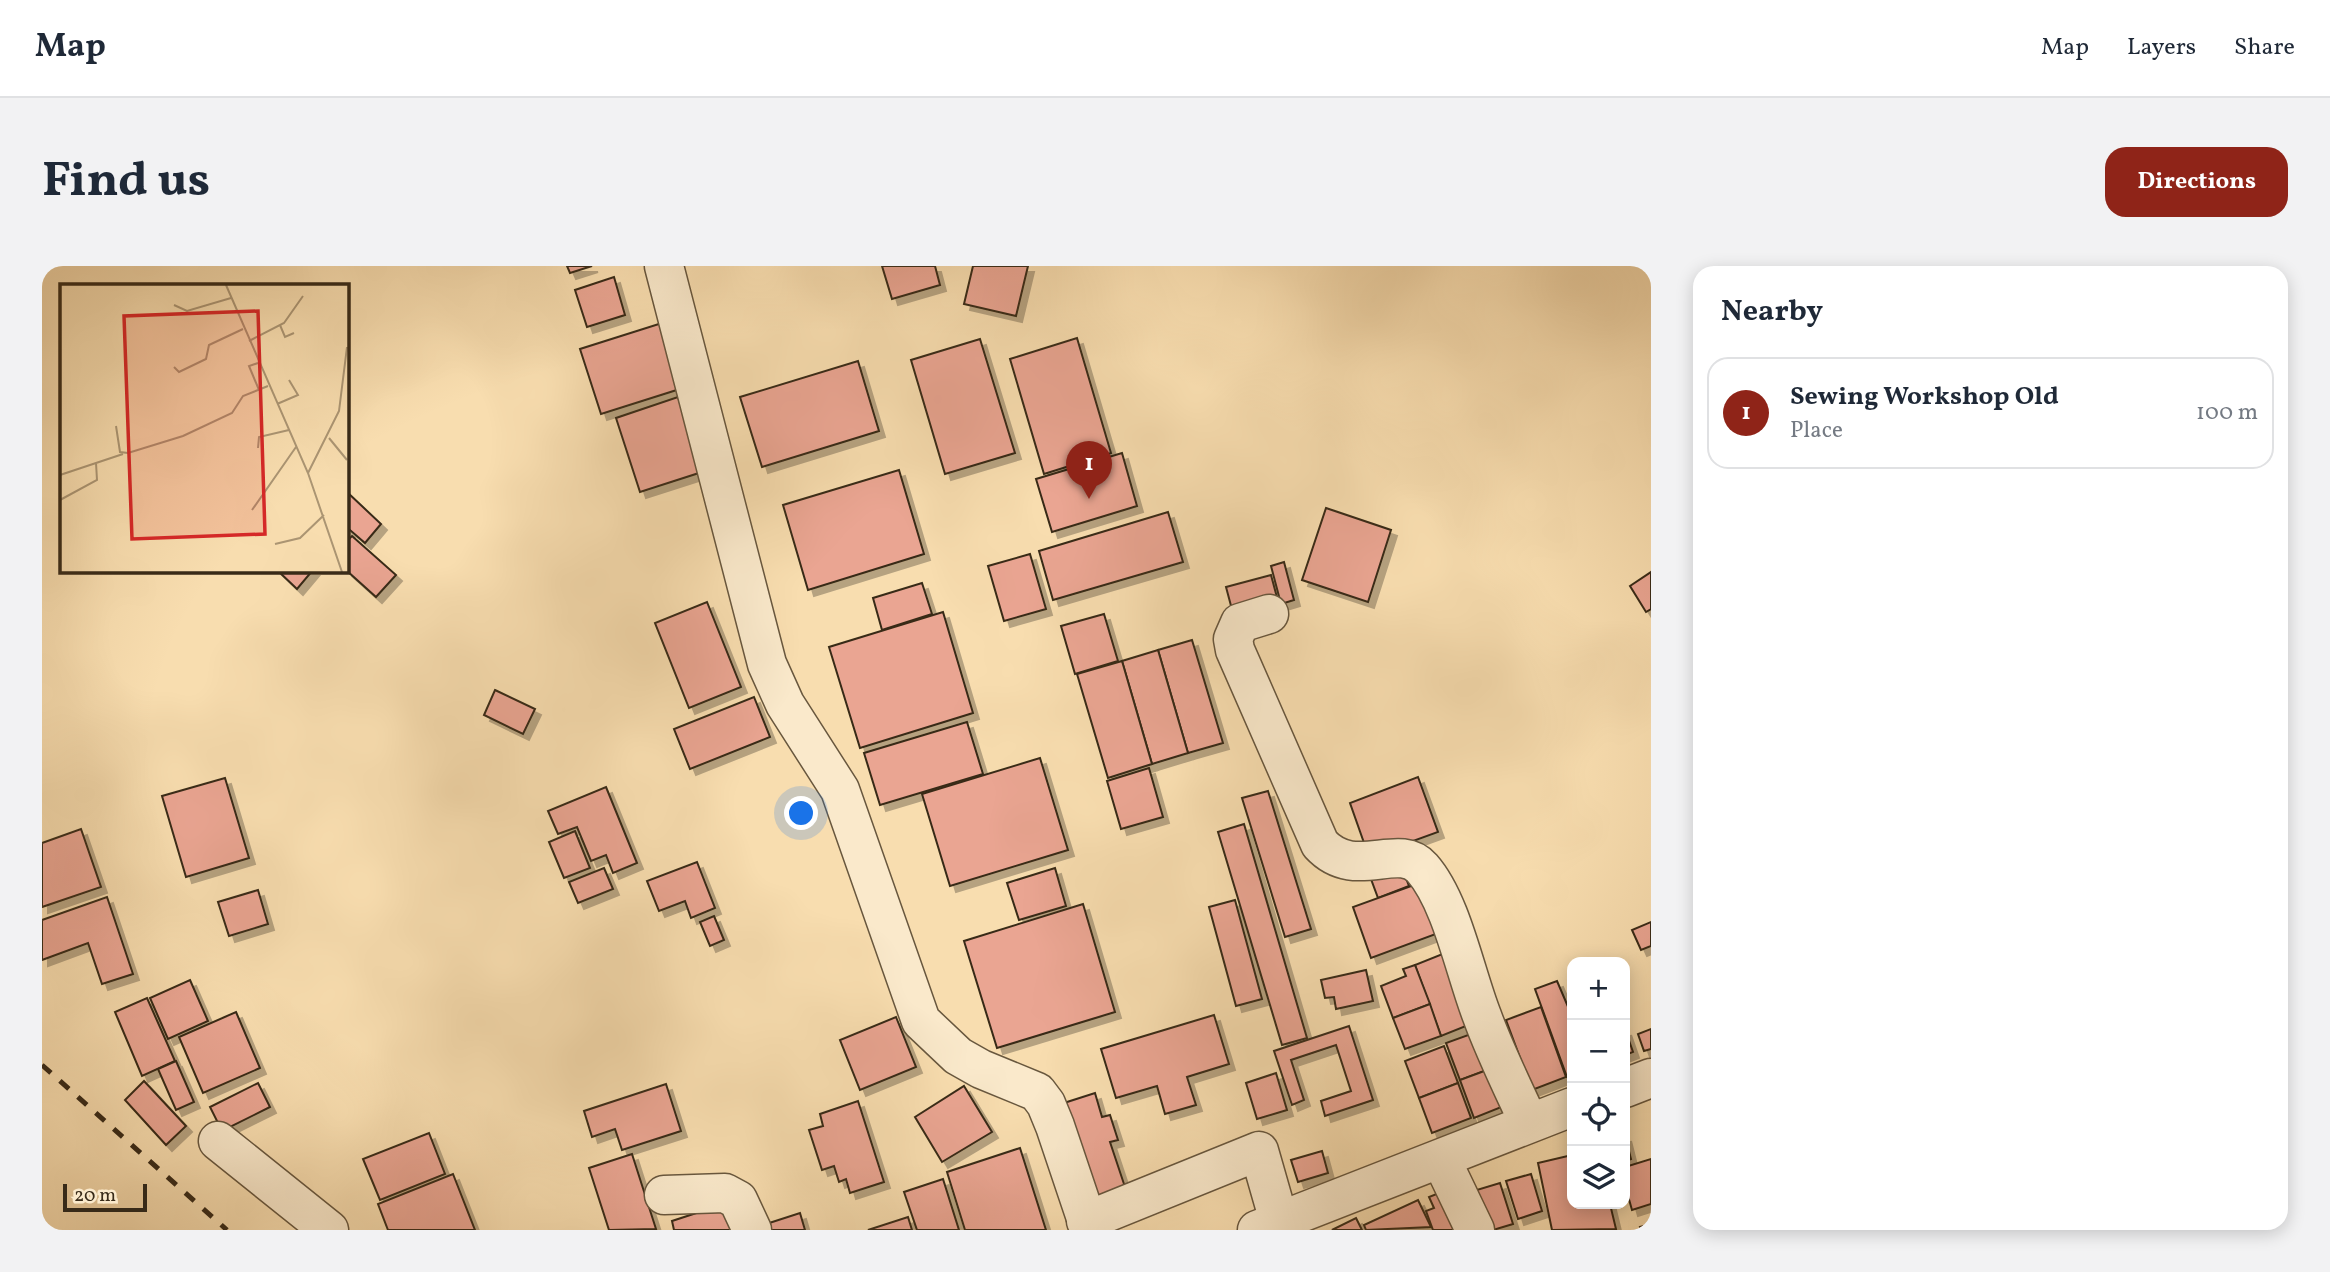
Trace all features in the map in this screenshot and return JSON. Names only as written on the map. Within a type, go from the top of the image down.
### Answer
[{"type":"street","points":[[664,266],[767,664],[786,704],[840,790],[920,1021],[958,1056],[981,1069],[1037,1091],[1055,1126],[1088,1226],[1259,1151],[1268,1226],[1567,1109]]},
{"type":"street","points":[[1269,614],[1240,624],[1233,639],[1235,650],[1320,844],[1332,857],[1361,863],[1387,858],[1402,859],[1422,868],[1443,905],[1482,1017],[1529,1123]]},
{"type":"street","points":[[1630,1086],[1651,1078]]},
{"type":"street","points":[[218,1141],[329,1230]]},
{"type":"street","points":[[1441,1159],[1475,1230]]},
{"type":"street","points":[[664,1195],[725,1194],[738,1200],[752,1230]]},
{"type":"building","points":[[567,266],[592,266],[570,273]]},
{"type":"building","points":[[882,266],[935,266],[940,285],[892,299]]},
{"type":"building","points":[[973,266],[1028,266],[1016,316],[964,304]]},
{"type":"building","points":[[614,277],[625,315],[587,327],[575,290]]},
{"type":"building","points":[[662,323],[683,388],[601,414],[580,349]]},
{"type":"building","points":[[1077,338],[1111,453],[1044,474],[1010,359]]},
{"type":"building","points":[[980,339],[1015,453],[945,474],[911,360]]},
{"type":"building","points":[[858,361],[879,431],[762,467],[740,397]]},
{"type":"building","points":[[678,397],[702,472],[640,492],[616,418]]},
{"type":"building","points":[[1122,453],[1137,506],[1052,532],[1036,479]]},
{"type":"building","points":[[899,470],[924,554],[808,590],[783,505]]},
{"type":"building","points":[[348,493],[381,524],[365,543],[350,530],[348,532]]},
{"type":"building","points":[[1326,508],[1391,530],[1368,602],[1302,580]]},
{"type":"building","points":[[1168,512],[1183,562],[1053,600],[1039,551]]},
{"type":"building","points":[[352,536],[396,575],[376,597],[348,572],[348,540]]},
{"type":"building","points":[[1030,554],[1046,609],[1004,621],[988,566]]},
{"type":"building","points":[[1284,562],[1294,600],[1281,604],[1271,566]]},
{"type":"building","points":[[279,572],[311,572],[297,589]]},
{"type":"building","points":[[1651,572],[1651,609],[1646,612],[1630,586]]},
{"type":"building","points":[[1271,575],[1279,605],[1234,617],[1226,587]]},
{"type":"building","points":[[922,583],[932,614],[882,630],[873,598]]},
{"type":"building","points":[[707,602],[741,687],[689,708],[655,623]]},
{"type":"building","points":[[943,612],[973,713],[860,748],[829,647]]},
{"type":"building","points":[[1104,614],[1118,661],[1075,674],[1061,626]]},
{"type":"building","points":[[1192,640],[1223,743],[1188,753],[1158,650]]},
{"type":"building","points":[[1158,650],[1188,753],[1152,764],[1122,661]]},
{"type":"building","points":[[1122,661],[1152,764],[1108,778],[1077,674]]},
{"type":"building","points":[[495,690],[535,709],[523,734],[484,715]]},
{"type":"building","points":[[754,697],[770,737],[690,769],[674,729]]},
{"type":"building","points":[[967,722],[983,774],[880,805],[864,753]]},
{"type":"building","points":[[1040,758],[1068,850],[950,886],[922,794]]},
{"type":"building","points":[[1149,768],[1163,817],[1121,829],[1107,781]]},
{"type":"building","points":[[1418,777],[1438,832],[1369,857],[1350,803]]},
{"type":"building","points":[[225,778],[249,858],[186,877],[162,796]]},
{"type":"building","points":[[606,787],[637,863],[613,873],[606,855],[591,861],[577,827],[558,834],[548,811]]},
{"type":"building","points":[[1268,791],[1311,929],[1285,937],[1242,798]]},
{"type":"building","points":[[1244,824],[1307,1038],[1282,1045],[1218,832]]},
{"type":"building","points":[[81,829],[101,887],[42,907],[42,843]]},
{"type":"building","points":[[575,831],[590,868],[564,878],[549,842]]},
{"type":"building","points":[[697,862],[715,908],[691,918],[685,901],[659,911],[647,881]]},
{"type":"building","points":[[604,868],[613,889],[578,903],[569,882]]},
{"type":"building","points":[[1055,868],[1066,906],[1019,920],[1007,883]]},
{"type":"building","points":[[1402,868],[1409,886],[1378,898],[1371,879]]},
{"type":"building","points":[[1425,881],[1444,931],[1371,958],[1353,907]]},
{"type":"building","points":[[258,890],[268,924],[229,936],[218,902]]},
{"type":"building","points":[[107,897],[133,974],[102,984],[88,943],[42,960],[42,920]]},
{"type":"building","points":[[1235,900],[1262,999],[1236,1006],[1209,907]]},
{"type":"building","points":[[1083,904],[1115,1012],[997,1048],[964,941]]},
{"type":"building","points":[[714,916],[724,940],[710,946],[700,922]]},
{"type":"building","points":[[1651,922],[1651,946],[1641,950],[1632,930]]},
{"type":"building","points":[[1445,953],[1471,1024],[1441,1036],[1415,965]]},
{"type":"building","points":[[1415,965],[1430,1004],[1393,1018],[1381,986],[1406,976],[1403,969]]},
{"type":"building","points":[[1366,970],[1373,1001],[1336,1009],[1334,997],[1325,998],[1321,980]]},
{"type":"building","points":[[190,980],[208,1021],[168,1039],[150,998]]},
{"type":"building","points":[[1557,981],[1567,1004],[1567,1077],[1535,989]]},
{"type":"building","points":[[147,998],[175,1061],[142,1076],[115,1012]]},
{"type":"building","points":[[1430,1004],[1441,1036],[1405,1049],[1393,1018]]},
{"type":"building","points":[[1541,1007],[1566,1077],[1532,1090],[1506,1020]]},
{"type":"building","points":[[236,1012],[260,1068],[203,1093],[179,1037]]},
{"type":"building","points":[[1214,1015],[1229,1064],[1187,1077],[1196,1105],[1165,1114],[1157,1086],[1116,1098],[1101,1049]]},
{"type":"building","points":[[896,1017],[916,1067],[860,1090],[840,1040]]},
{"type":"building","points":[[1349,1026],[1373,1100],[1325,1116],[1321,1101],[1351,1091],[1336,1045],[1291,1060],[1304,1100],[1292,1105],[1274,1051]]},
{"type":"building","points":[[1651,1029],[1651,1049],[1644,1051],[1638,1034]]},
{"type":"building","points":[[1482,1030],[1495,1067],[1460,1080],[1446,1043]]},
{"type":"building","points":[[1444,1046],[1458,1083],[1419,1098],[1405,1061]]},
{"type":"building","points":[[176,1061],[194,1102],[176,1110],[158,1069]]},
{"type":"building","points":[[1495,1067],[1509,1104],[1474,1118],[1460,1080]]},
{"type":"building","points":[[1276,1073],[1287,1110],[1257,1119],[1246,1083]]},
{"type":"building","points":[[144,1081],[186,1126],[166,1145],[125,1100]]},
{"type":"building","points":[[258,1083],[270,1107],[222,1131],[210,1107]]},
{"type":"building","points":[[1458,1083],[1471,1118],[1432,1133],[1419,1098]]},
{"type":"building","points":[[666,1084],[681,1131],[622,1150],[615,1129],[592,1137],[584,1111]]},
{"type":"building","points":[[964,1086],[992,1132],[942,1162],[915,1117]]},
{"type":"building","points":[[1095,1093],[1102,1117],[1110,1115],[1118,1140],[1110,1142],[1126,1190],[1095,1200],[1064,1103]]},
{"type":"building","points":[[858,1101],[884,1182],[850,1193],[846,1179],[839,1182],[834,1166],[822,1170],[809,1130],[823,1126],[820,1114]]},
{"type":"building","points":[[429,1133],[445,1174],[380,1200],[363,1159]]},
{"type":"building","points":[[1020,1148],[1046,1230],[965,1230],[947,1172]]},
{"type":"building","points":[[1322,1151],[1328,1173],[1298,1182],[1291,1160]]},
{"type":"building","points":[[632,1154],[656,1229],[609,1230],[589,1168]]},
{"type":"building","points":[[1567,1156],[1567,1209],[1611,1209],[1616,1229],[1552,1230],[1538,1163]]},
{"type":"building","points":[[1651,1159],[1651,1204],[1632,1210],[1630,1203],[1630,1165]]},
{"type":"building","points":[[453,1174],[475,1230],[388,1230],[378,1204]]},
{"type":"building","points":[[1531,1174],[1542,1211],[1518,1219],[1506,1181]]},
{"type":"building","points":[[943,1179],[959,1230],[917,1230],[904,1192]]},
{"type":"building","points":[[1500,1183],[1513,1224],[1493,1230],[1470,1192]]},
{"type":"building","points":[[1449,1189],[1464,1230],[1433,1230],[1426,1211],[1434,1208],[1429,1197]]},
{"type":"building","points":[[1418,1200],[1431,1227],[1366,1230],[1364,1225]]},
{"type":"building","points":[[727,1203],[736,1230],[674,1230],[672,1221]]},
{"type":"building","points":[[800,1213],[805,1230],[761,1230],[760,1226]]},
{"type":"building","points":[[908,1217],[912,1230],[868,1230]]},
{"type":"building","points":[[1356,1218],[1362,1230],[1332,1230]]},
{"type":"building","points":[[1651,1224],[1651,1230],[1641,1230],[1640,1227]]},
{"type":"railway","points":[[42,1065],[227,1230]]},
{"type":"place","name":"Sewing Workshop Old","points":[[1089,499]]}]
